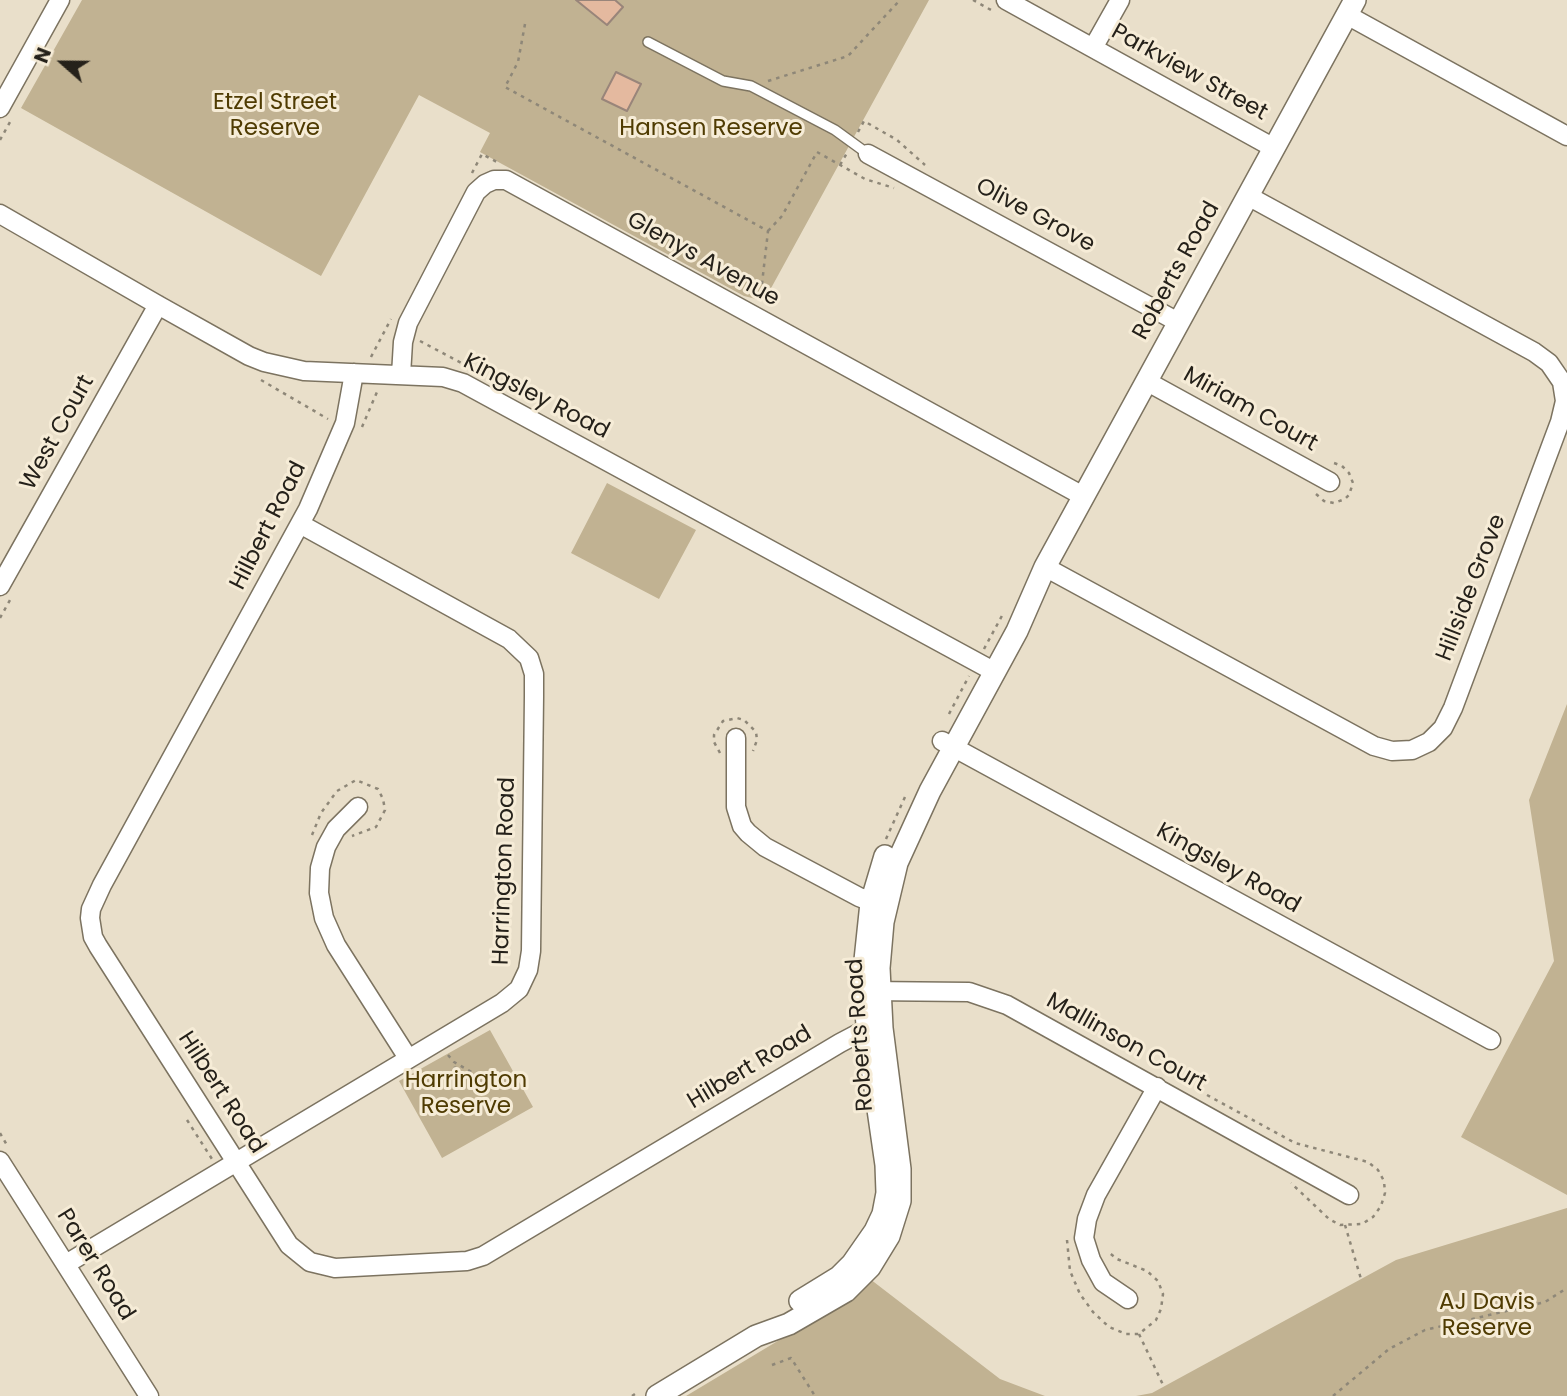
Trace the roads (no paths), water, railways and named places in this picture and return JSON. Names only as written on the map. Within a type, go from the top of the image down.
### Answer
[{"type":"street","points":[[0,108],[60,0]]},
{"type":"street","points":[[1093,48],[1120,0]]},
{"type":"street","name":"Parkview Street","points":[[1002,7],[1093,48],[1274,148]]},
{"type":"street","points":[[1351,8],[1567,136]]},
{"type":"street","name":"Roberts Road","points":[[653,1391],[756,1336],[789,1324],[846,1291],[870,1267],[889,1236],[898,1212],[901,1169],[874,1029],[871,991],[880,953],[879,905],[930,791],[947,737],[985,666],[1017,631],[1045,567],[1083,496],[1351,8]]},
{"type":"street","name":"Olive Grove","points":[[868,154],[1178,322]]},
{"type":"street","name":"Glenys Avenue","points":[[401,375],[403,342],[408,323],[476,192],[494,180],[506,180],[1083,496]]},
{"type":"street","name":"Hillside Grove","points":[[1045,567],[1374,746],[1392,751],[1412,750],[1429,742],[1443,728],[1453,708],[1560,422],[1565,401],[1562,382],[1549,363],[1534,352],[1248,196]]},
{"type":"street","name":"Kingsley Road","points":[[0,214],[158,306],[264,362],[304,371],[443,377],[463,383],[985,666]]},
{"type":"street","name":"West Court","points":[[0,586],[158,306]]},
{"type":"street","name":"Hilbert Road","points":[[354,373],[345,423],[300,524],[90,909],[91,926],[98,946],[289,1245],[302,1258],[317,1266],[335,1268],[467,1261],[490,1253],[840,1043],[874,1029]]},
{"type":"street","name":"Miriam Court","points":[[1146,381],[1330,482]]},
{"type":"street","name":"Harrington Road","points":[[66,1264],[511,997],[519,989],[528,970],[531,951],[534,674],[529,658],[515,643],[300,524]]},
{"type":"street","points":[[736,737],[736,807],[742,826],[765,847],[879,905]]},
{"type":"street","name":"Kingsley Road","points":[[947,737],[1491,1040]]},
{"type":"street","points":[[358,807],[336,829],[326,847],[320,869],[319,893],[324,918],[336,945],[408,1058]]},
{"type":"street","name":"Mallinson Court","points":[[871,991],[969,992],[995,1000],[1349,1195]]},
{"type":"street","points":[[1128,1299],[1103,1282],[1091,1260],[1084,1238],[1087,1219],[1097,1195],[1157,1087]]},
{"type":"street","name":"Parer Road","points":[[0,1161],[149,1396]]},
{"type":"lane","points":[[648,42],[723,81],[751,86],[835,130],[868,154]]},
{"type":"park label","name":"Etzel Street Reserve","points":[[275,116]]},
{"type":"park label","name":"Hansen Reserve","points":[[711,129]]},
{"type":"park label","name":"Harrington Reserve","points":[[466,1094]]},
{"type":"park label","name":"AJ Davis Reserve","points":[[1487,1316]]}]
